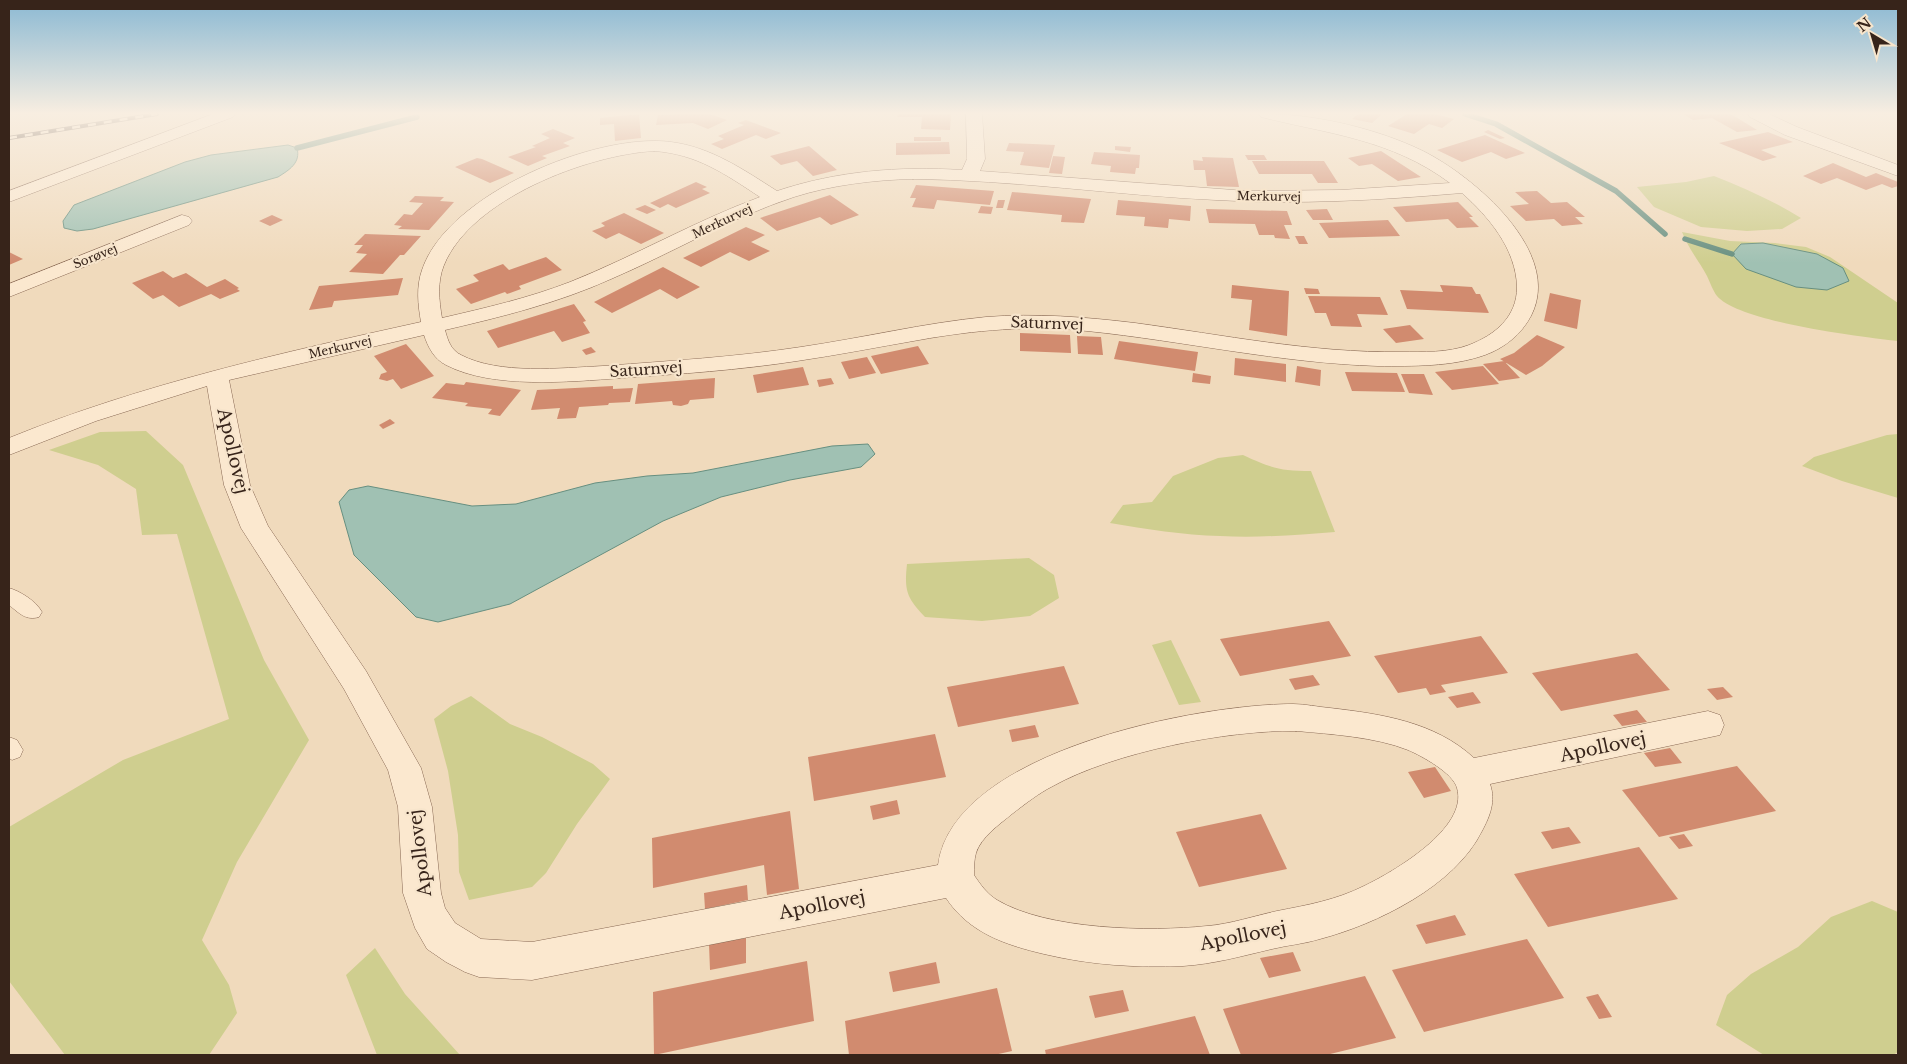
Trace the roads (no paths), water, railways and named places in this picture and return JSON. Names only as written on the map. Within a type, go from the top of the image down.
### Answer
[{"type":"street","points":[[9,187],[72,164]]},
{"type":"street","points":[[9,196],[95,164]]},
{"type":"street","name":"Saturnvej","points":[[569,164],[502,195],[475,214],[453,234],[434,264],[427,296],[440,350],[448,358],[496,372],[566,375],[739,362],[827,350],[937,329],[1016,321],[1108,326],[1350,359],[1406,359],[1457,354],[1475,350],[1503,336],[1523,314],[1527,302],[1527,277],[1520,254],[1510,234],[1493,212],[1465,186],[1431,164]]},
{"type":"street","name":"Saturnvej","points":[[719,164],[775,198]]},
{"type":"street","points":[[969,175],[974,164]]},
{"type":"street","points":[[1878,164],[1898,171]]},
{"type":"street","name":"Merkurvej","points":[[9,447],[119,404],[329,349],[510,308],[588,282],[742,211],[775,198],[841,180],[879,175],[969,175],[1218,196],[1282,197],[1372,196],[1465,186]]},
{"type":"street","name":"Sorøvej","points":[[9,291],[182,221]]},
{"type":"street","name":"Apollovej","points":[[217,377],[237,485],[255,528],[355,680],[404,768],[416,807],[422,894],[428,915],[441,936],[460,949],[479,958],[532,961],[955,879]]},
{"type":"street","name":"Apollovej","points":[[1290,718],[1351,724],[1407,736],[1446,752],[1468,774],[1475,790],[1474,805],[1468,824],[1457,841],[1440,857],[1408,881],[1371,902],[1331,918],[1207,945],[1151,947],[1092,944],[1025,932],[1003,924],[980,911],[966,896],[955,879],[956,859],[964,839],[993,808],[1042,774],[1114,746],[1201,726],[1290,718]]},
{"type":"street","name":"Apollovej","points":[[1468,774],[1708,725]]},
{"type":"lane","points":[[9,595],[32,612]]},
{"type":"waterway","points":[[1567,164],[1616,191],[1665,234]]},
{"type":"waterway","points":[[1685,239],[1732,254]]}]
